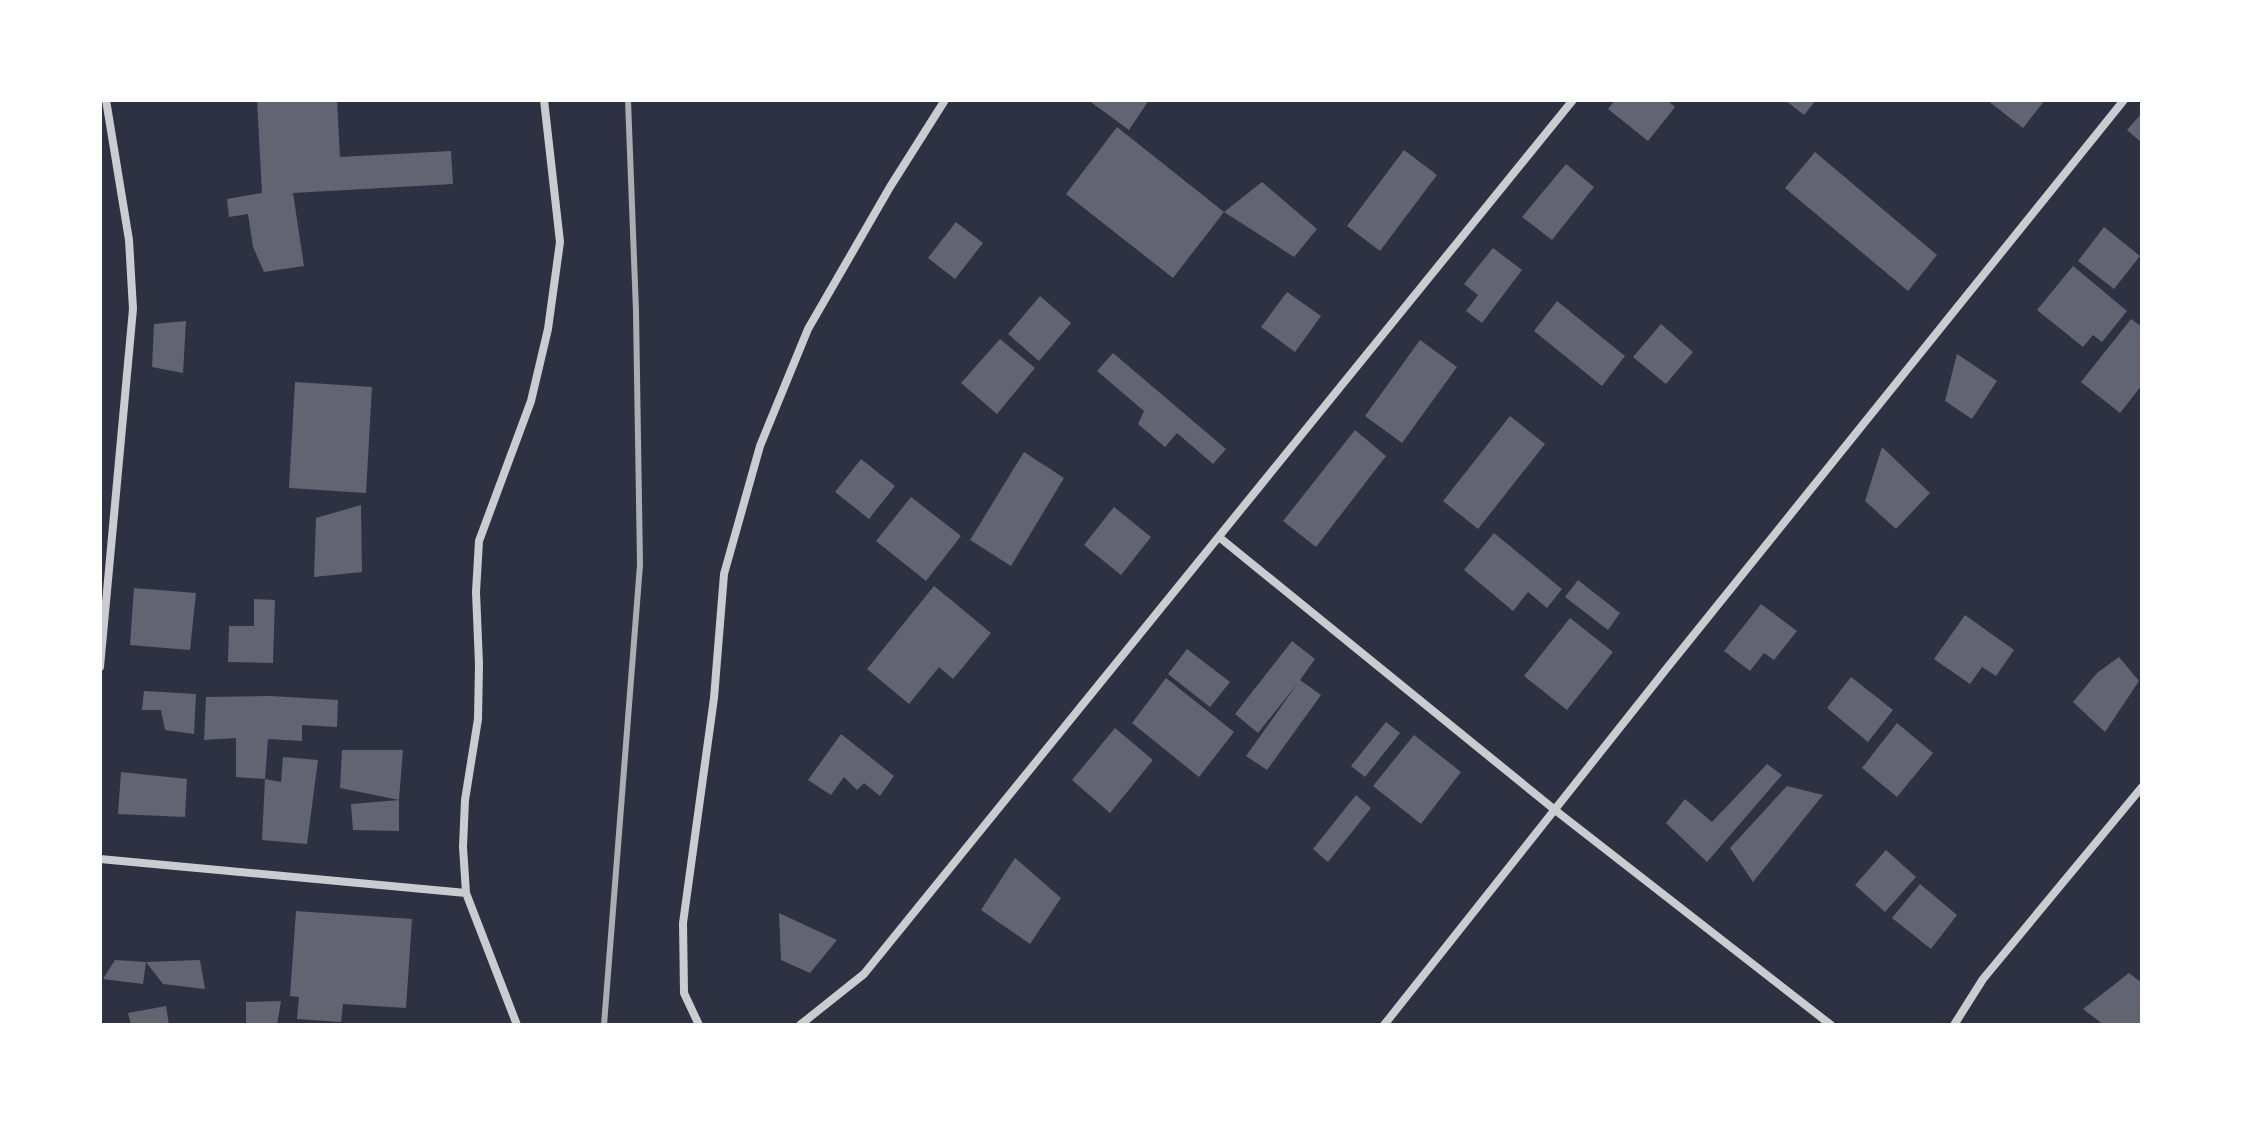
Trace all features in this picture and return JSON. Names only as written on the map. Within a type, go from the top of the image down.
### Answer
[{"type":"street","points":[[100,667],[133,309],[129,240],[106,100]]},
{"type":"street","points":[[517,1025],[466,893],[463,847],[465,800],[478,719],[476,592],[479,541],[531,401],[548,329],[560,242],[544,100]]},
{"type":"street","points":[[699,1025],[684,993],[683,923],[714,698],[724,574],[760,446],[808,329],[890,187],[945,100]]},
{"type":"street","points":[[800,1025],[864,974],[1573,100]]},
{"type":"street","points":[[1384,1025],[2124,100]]},
{"type":"street","points":[[1219,537],[1555,810],[1831,1025]]},
{"type":"street","points":[[1954,1025],[1983,979],[2142,787]]},
{"type":"street","points":[[100,859],[466,893]]},
{"type":"building","points":[[257,100],[337,100],[340,157],[451,151],[453,184],[293,193],[304,266],[264,272],[253,247],[248,214],[229,217],[227,199],[262,193]]},
{"type":"building","points":[[1088,100],[1149,100],[1129,130]]},
{"type":"building","points":[[1615,100],[1667,100],[1675,107],[1648,141],[1608,109]]},
{"type":"building","points":[[1785,100],[1816,100],[1804,115]]},
{"type":"building","points":[[1987,100],[2045,100],[2023,128]]},
{"type":"building","points":[[2142,113],[2142,143],[2127,130]]},
{"type":"building","points":[[1117,127],[1224,212],[1173,278],[1066,194]]},
{"type":"building","points":[[1404,150],[1437,175],[1380,251],[1347,226]]},
{"type":"building","points":[[1815,152],[1937,255],[1908,291],[1785,188]]},
{"type":"building","points":[[1566,164],[1594,187],[1552,240],[1522,217]]},
{"type":"building","points":[[1262,182],[1317,229],[1294,257],[1224,212]]},
{"type":"building","points":[[956,222],[983,243],[955,279],[928,258]]},
{"type":"building","points":[[2104,227],[2140,256],[2114,289],[2078,261]]},
{"type":"building","points":[[1493,248],[1522,270],[1482,323],[1466,311],[1478,295],[1464,284]]},
{"type":"building","points":[[2073,266],[2127,311],[2102,342],[2093,335],[2083,347],[2037,310]]},
{"type":"building","points":[[1287,292],[1321,316],[1295,352],[1261,327]]},
{"type":"building","points":[[1040,296],[1071,323],[1039,361],[1008,334]]},
{"type":"building","points":[[1557,301],[1625,356],[1602,386],[1534,331]]},
{"type":"building","points":[[2131,319],[2142,327],[2142,385],[2120,413],[2081,382]]},
{"type":"building","points":[[186,321],[183,373],[152,367],[154,324]]},
{"type":"building","points":[[1661,324],[1693,352],[1666,384],[1633,357]]},
{"type":"building","points":[[1000,339],[1035,368],[997,414],[961,383]]},
{"type":"building","points":[[1420,340],[1457,367],[1402,443],[1365,416]]},
{"type":"building","points":[[1113,353],[1226,449],[1213,464],[1177,433],[1165,447],[1138,424],[1144,411],[1097,371]]},
{"type":"building","points":[[1957,354],[1997,381],[1972,419],[1945,401]]},
{"type":"building","points":[[295,382],[372,387],[366,493],[289,488]]},
{"type":"building","points":[[1510,416],[1545,444],[1478,529],[1443,501]]},
{"type":"building","points":[[1355,430],[1386,456],[1316,547],[1283,521]]},
{"type":"building","points":[[1882,447],[1930,493],[1896,529],[1865,501]]},
{"type":"building","points":[[1024,452],[1064,478],[1011,566],[970,540]]},
{"type":"building","points":[[861,459],[895,486],[869,519],[835,492]]},
{"type":"building","points":[[911,497],[961,536],[926,581],[876,541]]},
{"type":"building","points":[[361,505],[362,572],[314,577],[316,518]]},
{"type":"building","points":[[1114,507],[1151,537],[1121,575],[1084,545]]},
{"type":"building","points":[[1494,533],[1562,589],[1547,608],[1528,592],[1513,611],[1464,570]]},
{"type":"building","points":[[1578,580],[1620,613],[1608,630],[1565,597]]},
{"type":"building","points":[[934,586],[991,633],[953,679],[939,667],[909,704],[867,669]]},
{"type":"building","points":[[134,588],[196,593],[190,650],[130,645]]},
{"type":"building","points":[[254,599],[275,600],[273,663],[228,662],[229,626],[254,626]]},
{"type":"building","points":[[1761,604],[1797,631],[1774,660],[1764,653],[1750,671],[1724,651]]},
{"type":"building","points":[[1965,615],[2014,650],[1996,676],[1982,667],[1970,684],[1934,659]]},
{"type":"building","points":[[1570,618],[1613,652],[1567,710],[1524,676]]},
{"type":"building","points":[[1292,641],[1315,659],[1300,680],[1321,695],[1267,770],[1246,756],[1298,683],[1258,733],[1235,714]]},
{"type":"building","points":[[1187,649],[1230,682],[1210,707],[1168,674]]},
{"type":"building","points":[[2119,657],[2139,681],[2105,732],[2073,702],[2097,673]]},
{"type":"building","points":[[1851,677],[1893,710],[1868,742],[1827,708]]},
{"type":"building","points":[[1166,678],[1234,732],[1199,777],[1132,723]]},
{"type":"building","points":[[144,691],[196,694],[194,734],[165,730],[161,710],[142,710]]},
{"type":"building","points":[[271,696],[338,700],[337,727],[302,725],[302,741],[268,739],[265,779],[236,777],[236,738],[204,740],[206,697]]},
{"type":"building","points":[[1386,722],[1400,733],[1365,777],[1351,766]]},
{"type":"building","points":[[1897,723],[1933,753],[1897,797],[1862,768]]},
{"type":"building","points":[[1115,728],[1153,760],[1110,813],[1072,780]]},
{"type":"building","points":[[841,734],[894,776],[880,796],[864,783],[857,790],[844,777],[831,795],[808,780]]},
{"type":"building","points":[[1414,735],[1461,772],[1421,824],[1373,786]]},
{"type":"building","points":[[342,750],[403,750],[399,800],[340,788]]},
{"type":"building","points":[[283,757],[318,760],[307,844],[262,840],[265,779],[281,782]]},
{"type":"building","points":[[1767,764],[1782,775],[1707,862],[1666,823],[1685,799],[1712,822]]},
{"type":"building","points":[[121,772],[187,779],[185,817],[118,814]]},
{"type":"building","points":[[1787,786],[1823,795],[1753,882],[1730,848]]},
{"type":"building","points":[[1356,795],[1371,808],[1328,862],[1313,849]]},
{"type":"building","points":[[399,800],[399,831],[353,830],[351,804]]},
{"type":"building","points":[[1886,850],[1916,877],[1885,912],[1855,885]]},
{"type":"building","points":[[1015,858],[1061,898],[1030,944],[981,910]]},
{"type":"building","points":[[1920,884],[1957,915],[1931,949],[1892,918]]},
{"type":"building","points":[[296,911],[412,919],[406,1008],[343,1004],[341,1022],[297,1019],[299,997],[290,996]]},
{"type":"building","points":[[779,913],[837,940],[810,973],[781,960]]},
{"type":"building","points":[[115,960],[146,962],[143,984],[103,979]]},
{"type":"building","points":[[200,960],[205,989],[163,984],[146,962]]},
{"type":"building","points":[[2129,973],[2142,983],[2142,1025],[2104,1025],[2083,1009]]},
{"type":"building","points":[[281,1001],[277,1025],[246,1025],[246,1002]]},
{"type":"building","points":[[166,1006],[169,1025],[131,1025],[128,1013]]},
{"type":"railway","points":[[604,1025],[640,565],[636,311],[628,100]]}]
